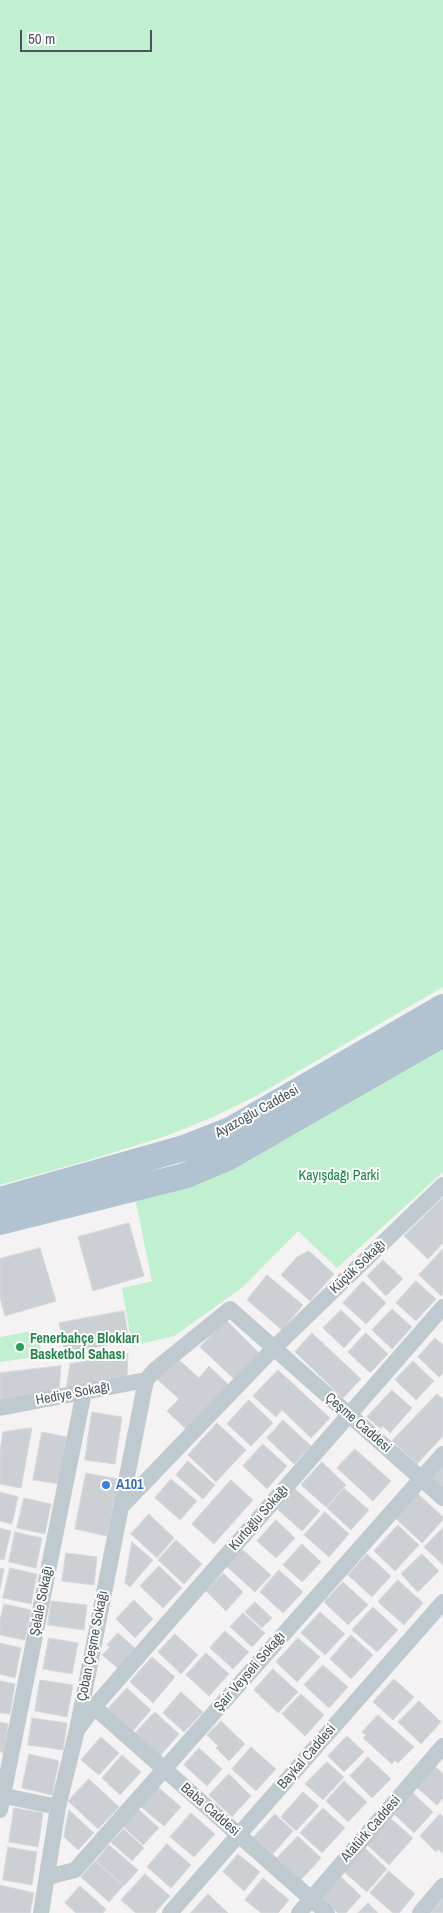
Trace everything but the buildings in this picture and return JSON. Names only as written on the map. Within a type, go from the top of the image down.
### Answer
[{"type":"main road","name":"Ayazoğlu Caddesi","points":[[0,1200],[184,1148],[232,1129],[443,1007]]},
{"type":"main road","name":"Ayazoğlu Caddesi","points":[[0,1222],[184,1176],[227,1158],[443,1034]]},
{"type":"street","name":"Küçük Sokağı","points":[[121,1506],[274,1348],[443,1185]]},
{"type":"street","name":"Kurtoğlu Sokağı","points":[[77,1730],[94,1707],[443,1307]]},
{"type":"street","points":[[151,1374],[230,1309],[274,1348]]},
{"type":"street","name":"Çeşme Caddesi","points":[[274,1348],[443,1498]]},
{"type":"street","name":"Hediye Sokağı","points":[[0,1408],[84,1392],[151,1374]]},
{"type":"street","name":"Çoban Çeşme Sokağı","points":[[41,1913],[58,1807],[77,1730],[121,1506],[151,1374]]},
{"type":"street","name":"Şelale Sokağı","points":[[1,1800],[84,1392]]},
{"type":"street","name":"Şair Veyseli Sokağı","points":[[48,1877],[75,1870],[443,1454]]},
{"type":"street","name":"Baykal Caddesi","points":[[170,1913],[443,1602]]},
{"type":"street","name":"Baba Caddesi","points":[[94,1707],[327,1913]]},
{"type":"street","name":"Atatürk Caddesi","points":[[300,1913],[443,1746]]},
{"type":"street","points":[[1,1800],[58,1807]]},
{"type":"street","points":[[420,1913],[443,1886]]},
{"type":"green space","points":[[0,0],[443,0],[443,987],[256,1096],[211,1118],[166,1136],[0,1185]]},
{"type":"green space","name":"Kayışdağı Parki","points":[[443,1041],[443,1172],[337,1268],[298,1231],[243,1287],[174,1336],[132,1346],[122,1288],[152,1281],[135,1198]]},
{"type":"green space","name":"Fenerbahçe Blokları Basketbol Sahası","points":[[37,1330],[42,1356],[0,1362],[0,1337]]},
{"type":"place","name":"Fenerbahçe Blokları Basketbol Sahası","points":[[20,1347]]},
{"type":"place","name":"A101","points":[[106,1485]]}]
